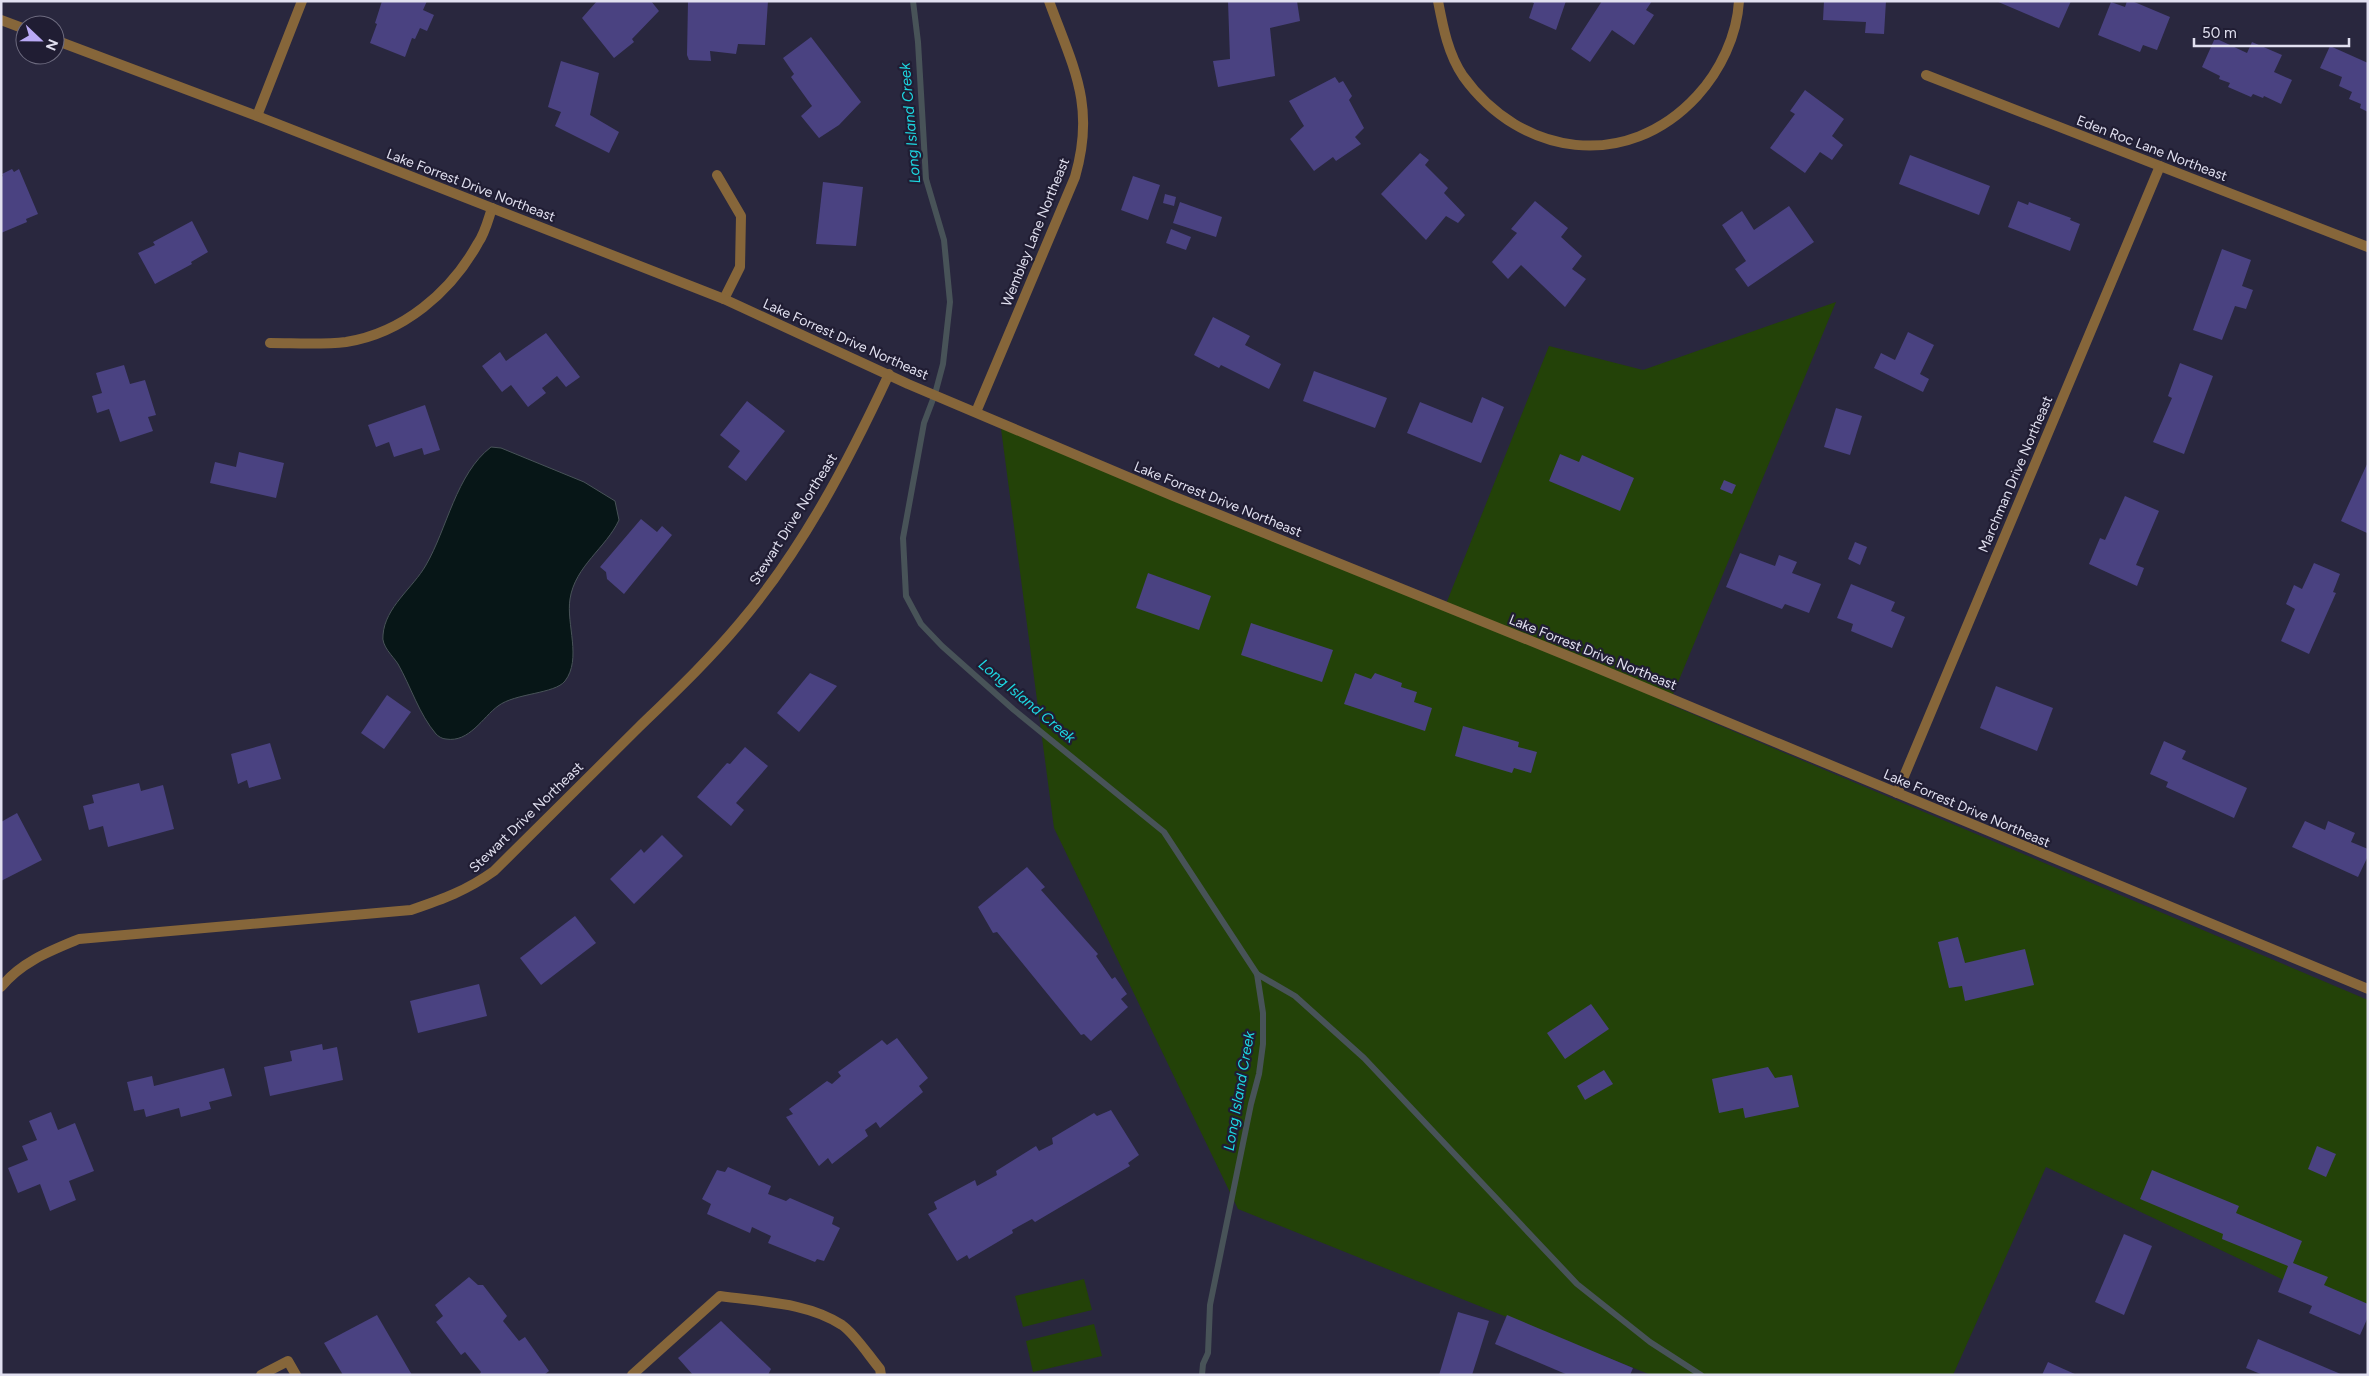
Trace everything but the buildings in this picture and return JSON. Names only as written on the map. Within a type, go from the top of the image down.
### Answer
[{"type":"street","points":[[257,116],[302,1]]},
{"type":"street","name":"Wembley Lane Northeast","points":[[976,412],[1075,177],[1081,155],[1085,128],[1082,98],[1076,74],[1049,1]]},
{"type":"street","points":[[1438,1],[1444,33],[1451,54],[1463,75],[1491,108],[1513,125],[1534,136],[1556,143],[1580,146],[1628,141],[1651,132],[1688,106],[1707,85],[1719,66],[1731,40],[1739,1]]},
{"type":"street","points":[[1,20],[15,25]]},
{"type":"street","name":"Lake Forrest Drive Northeast","points":[[65,44],[257,116],[724,299],[908,384],[1173,496],[1605,671],[2368,989]]},
{"type":"street","name":"Eden Roc Lane Northeast","points":[[1926,75],[2368,247]]},
{"type":"street","name":"Marchman Drive Northeast","points":[[1897,794],[2160,166]]},
{"type":"street","points":[[717,174],[741,216],[740,267],[724,299]]},
{"type":"street","points":[[270,344],[346,342],[377,334],[408,318],[437,297],[461,272],[480,242],[492,208]]},
{"type":"street","name":"Stewart Drive Northeast","points":[[1,987],[8,979],[38,956],[79,938],[411,910],[456,895],[475,885],[494,871],[671,696],[740,623],[784,564],[826,499],[859,438],[889,374]]},
{"type":"street","points":[[632,1375],[720,1296],[802,1307],[830,1319],[844,1326],[880,1369],[881,1375]]},
{"type":"street","points":[[261,1375],[288,1361],[296,1375]]},
{"type":"green space","points":[[1836,302],[1669,704],[2368,1000],[2368,1320],[2046,1167],[1953,1375],[1651,1375],[1238,1209],[1054,828],[1000,421],[1444,609],[1549,346],[1643,370]]},
{"type":"green space","points":[[1084,1279],[1092,1310],[1023,1327],[1015,1296]]},
{"type":"green space","points":[[1094,1324],[1102,1356],[1033,1372],[1026,1341]]},
{"type":"shaded area","points":[[491,447],[501,448],[584,482],[615,501],[619,520],[607,540],[584,567],[573,587],[569,609],[573,652],[570,672],[565,681],[553,689],[514,698],[505,702],[492,711],[469,733],[454,739],[445,739],[436,734],[425,718],[398,664],[386,647],[383,635],[389,615],[426,565],[453,503],[469,472],[479,458]]},
{"type":"waterway","name":"Long Island Creek","points":[[913,1],[918,42],[926,179],[944,240],[950,302],[943,364],[935,394],[924,423],[903,538],[906,596],[921,624],[942,646],[1014,710],[1164,832],[1257,974],[1263,1013],[1263,1044],[1259,1074],[1251,1104],[1210,1305],[1208,1353],[1203,1364],[1202,1375]]},
{"type":"waterway","points":[[1257,974],[1295,996],[1364,1058],[1577,1284],[1650,1342],[1701,1375]]}]
